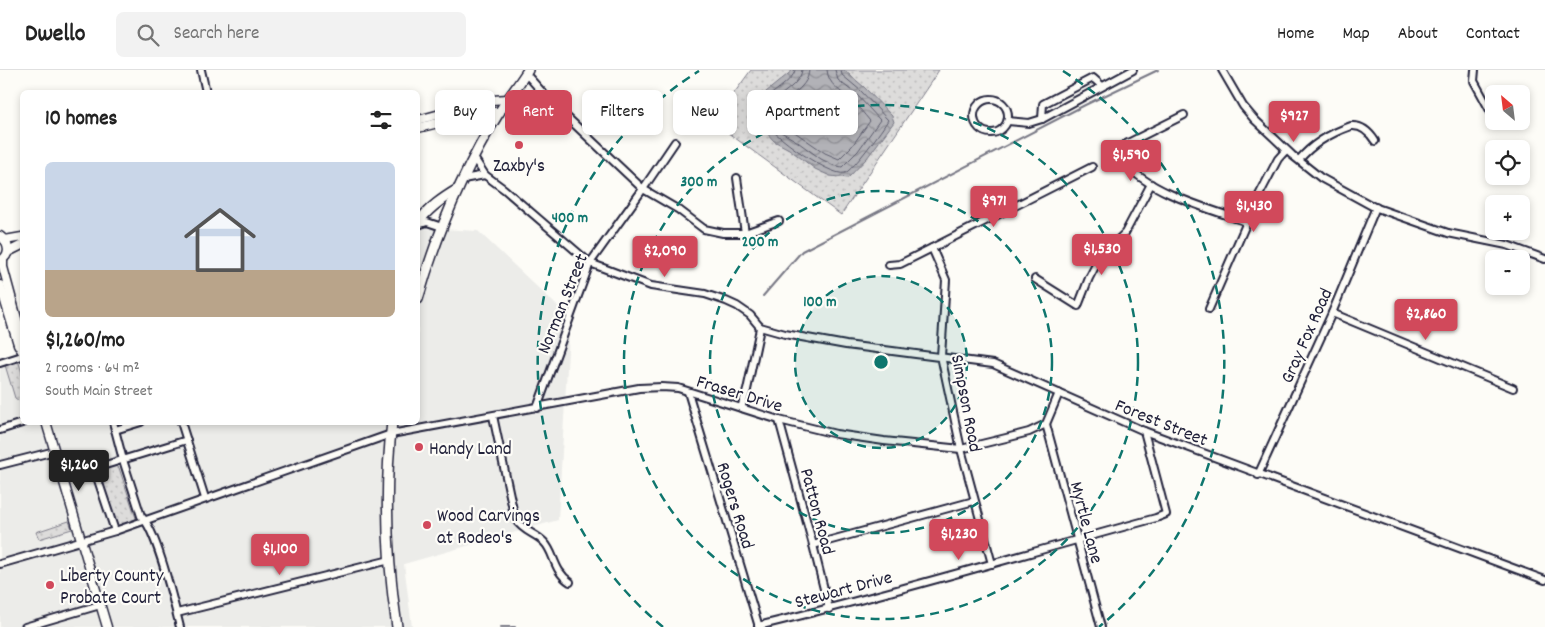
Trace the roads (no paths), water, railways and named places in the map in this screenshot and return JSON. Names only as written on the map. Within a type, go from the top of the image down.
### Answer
[{"type":"highway","points":[[514,90],[527,72]]},
{"type":"highway","points":[[420,293],[442,227],[463,179],[505,104]]},
{"type":"highway","points":[[420,220],[434,205],[459,189]]},
{"type":"highway","points":[[392,425],[387,499],[390,560],[397,627]]},
{"type":"main road","points":[[420,119],[492,100],[505,99]]},
{"type":"main road","points":[[420,128],[482,112],[500,112]]},
{"type":"main road","points":[[3,238],[20,237]]},
{"type":"main road","points":[[3,238],[8,244],[8,252]]},
{"type":"main road","points":[[20,246],[8,252],[1,261],[20,329]]},
{"type":"main road","points":[[0,285],[20,348]]},
{"type":"main road","points":[[47,425],[107,627]]},
{"type":"street","points":[[201,70],[206,90]]},
{"type":"street","points":[[1008,121],[1029,123],[1042,119],[1133,70]]},
{"type":"street","points":[[1222,70],[1247,111],[1286,150],[1322,178],[1376,207],[1448,233],[1507,245],[1545,259]]},
{"type":"street","points":[[1475,70],[1474,81],[1485,101]]},
{"type":"street","points":[[527,72],[542,90]]},
{"type":"street","points":[[1042,119],[1043,104],[1093,78],[1102,86]]},
{"type":"street","points":[[990,98],[997,99],[1004,103],[1008,109],[1008,121],[1006,126],[998,132],[984,132],[976,125],[974,113],[977,105],[982,101],[990,98]]},
{"type":"street","points":[[1184,115],[1124,146],[1121,151],[1124,162],[1151,184],[1174,196],[1247,222]]},
{"type":"street","points":[[572,122],[644,190],[679,210],[704,229],[723,233],[745,233],[779,221]]},
{"type":"street","points":[[1299,160],[1310,148],[1323,139],[1351,126],[1356,125],[1370,133],[1375,141]]},
{"type":"street","name":"Norman Street","points":[[537,408],[590,263],[644,190],[674,142]]},
{"type":"street","points":[[1209,309],[1247,222],[1278,159],[1286,150]]},
{"type":"street","points":[[474,158],[485,175],[526,207],[590,263],[650,286],[705,294],[737,306],[750,315],[760,327],[747,390],[741,408]]},
{"type":"street","points":[[889,265],[900,264],[1092,167]]},
{"type":"street","points":[[463,179],[485,175]]},
{"type":"street","points":[[737,178],[745,233]]},
{"type":"street","points":[[1035,280],[1078,306],[1100,257],[1125,233],[1151,184]]},
{"type":"street","name":"Gray Fox Road","points":[[1258,475],[1332,313],[1376,207]]},
{"type":"street","points":[[420,224],[427,222],[442,227]]},
{"type":"street","name":"Simpson Road","points":[[932,248],[946,280],[941,356],[961,449],[992,564]]},
{"type":"street","points":[[1332,313],[1513,388]]},
{"type":"street","name":"Forest Street","points":[[760,327],[785,334],[846,345],[993,364],[1144,431],[1258,475],[1545,580]]},
{"type":"street","points":[[0,363],[20,357]]},
{"type":"street","name":"Fraser Drive","points":[[0,564],[115,531],[391,434],[640,388],[670,387],[778,420],[836,434],[961,449],[1029,432],[1046,424]]},
{"type":"street","name":"Rogers Road","points":[[688,392],[759,626]]},
{"type":"street","points":[[1046,424],[1059,393]]},
{"type":"street","points":[[493,416],[515,519],[522,528],[544,542],[559,572],[570,582]]},
{"type":"street","name":"Patton Road","points":[[778,420],[829,609]]},
{"type":"street","points":[[0,430],[20,424]]},
{"type":"street","name":"Myrtle Lane","points":[[1046,424],[1101,627]]},
{"type":"street","points":[[114,425],[141,516],[146,520],[159,552],[180,627]]},
{"type":"street","points":[[115,430],[131,425]]},
{"type":"street","points":[[183,425],[205,498]]},
{"type":"street","name":"Stewart Drive","points":[[759,626],[829,609],[1166,514],[1144,431]]},
{"type":"street","points":[[63,478],[187,440]]},
{"type":"street","points":[[0,466],[55,450]]},
{"type":"street","points":[[94,468],[115,531]]},
{"type":"street","points":[[813,545],[974,501]]},
{"type":"street","points":[[176,614],[390,560]]},
{"type":"street","points":[[26,627],[100,605]]},
{"type":"water","points":[[793,70],[844,70],[864,87],[892,116],[894,122],[867,158],[848,178],[830,176],[815,169],[789,149],[774,141],[769,135],[858,135],[858,90],[768,90]]},
{"type":"waterway","points":[[763,296],[802,251],[1085,105],[1158,70]]},
{"type":"waterway","points":[[501,627],[515,627]]},
{"type":"place","name":"Zaxby's","points":[[519,145]]},
{"type":"place","name":"Handy Land","points":[[419,447]]},
{"type":"place","name":"Wood Carvings at Rodeo's","points":[[427,525]]},
{"type":"place","name":"Liberty County Probate Court","points":[[50,585]]}]
